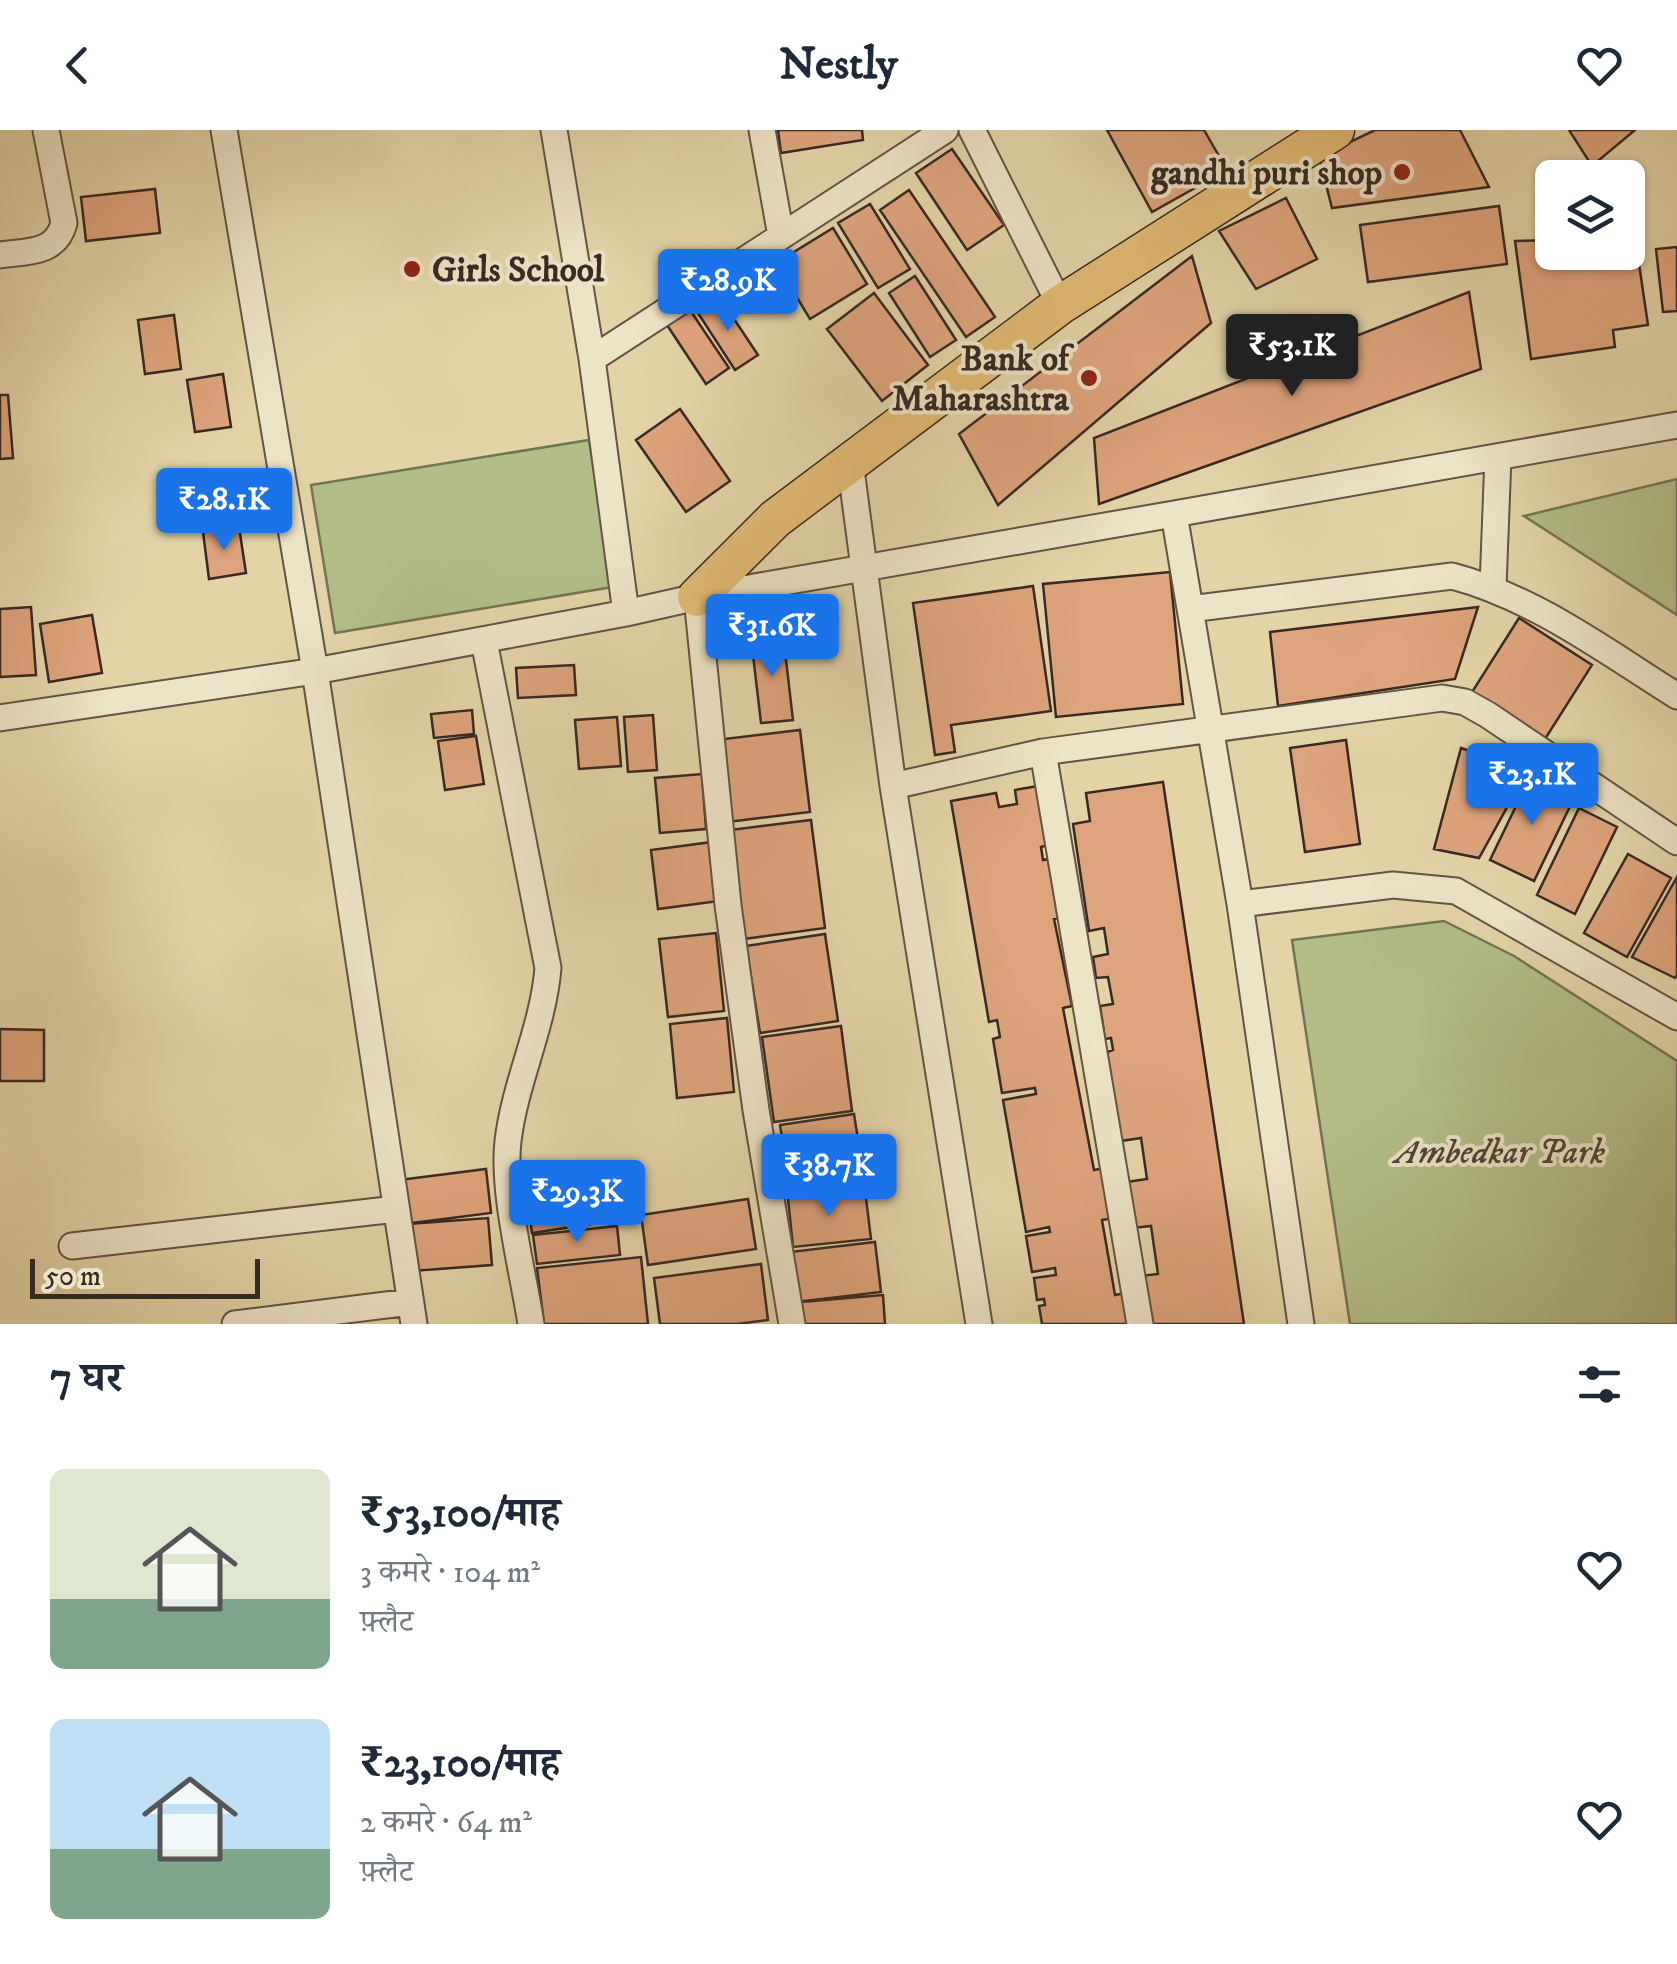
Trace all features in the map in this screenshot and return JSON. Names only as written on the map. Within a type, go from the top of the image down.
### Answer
[{"type":"main road","points":[[697,597],[776,519],[1060,305],[1335,130]]},
{"type":"street","points":[[0,254],[43,249],[56,244],[61,234],[64,223],[46,130]]},
{"type":"street","points":[[224,130],[315,671],[412,1313],[235,1324]]},
{"type":"street","points":[[554,130],[592,359],[626,613]]},
{"type":"street","points":[[762,130],[781,236]]},
{"type":"street","points":[[592,359],[945,130]]},
{"type":"street","points":[[972,130],[1060,305]]},
{"type":"street","points":[[0,718],[315,671],[697,597],[1677,425]]},
{"type":"street","points":[[1493,587],[1498,457]]},
{"type":"street","points":[[850,462],[894,786],[979,1324]]},
{"type":"street","points":[[1174,514],[1240,904],[1301,1324]]},
{"type":"street","points":[[1190,609],[1452,576],[1493,587],[1534,606],[1677,696]]},
{"type":"street","points":[[697,597],[728,905],[756,1110],[792,1324]]},
{"type":"street","points":[[484,641],[548,968],[541,1012],[512,1112],[507,1146],[507,1177],[531,1324]]},
{"type":"street","points":[[894,786],[1043,752],[1420,699],[1465,702],[1677,842]]},
{"type":"street","points":[[1043,752],[1140,1324]]},
{"type":"street","points":[[1240,904],[1393,885],[1456,891],[1677,1017]]},
{"type":"street","points":[[72,1246],[396,1209]]},
{"type":"green space","points":[[589,440],[613,587],[335,633],[311,485]]},
{"type":"green space","points":[[1677,479],[1677,615],[1524,516]]},
{"type":"green space","name":"Ambedkar Park","points":[[1444,921],[1514,956],[1677,1061],[1677,1324],[1350,1324],[1292,940]]},
{"type":"building","points":[[778,130],[862,130],[863,140],[781,153]]},
{"type":"building","points":[[1107,130],[1204,130],[1227,170],[1152,212]]},
{"type":"building","name":"gandhi puri shop","points":[[1375,130],[1460,130],[1489,187],[1332,208],[1319,157]]},
{"type":"building","points":[[1569,130],[1635,130],[1599,160],[1588,160]]},
{"type":"building","points":[[952,149],[1004,225],[967,250],[916,173]]},
{"type":"building","points":[[155,189],[160,233],[86,241],[81,197]]},
{"type":"building","points":[[909,190],[995,317],[966,337],[880,210]]},
{"type":"building","points":[[1286,198],[1317,259],[1256,289],[1219,231]]},
{"type":"building","points":[[870,204],[910,269],[878,288],[838,223]]},
{"type":"building","points":[[1499,206],[1507,264],[1368,282],[1360,225]]},
{"type":"building","points":[[833,228],[867,284],[810,319],[776,263]]},
{"type":"building","points":[[1535,240],[1535,270],[1640,270],[1648,325],[1613,330],[1615,347],[1531,359],[1515,241]]},
{"type":"building","points":[[1677,247],[1677,311],[1663,312],[1656,249]]},
{"type":"building","name":"Bank of Maharashtra","points":[[1192,256],[1211,323],[998,505],[959,434]]},
{"type":"building","points":[[915,276],[956,340],[930,357],[889,293]]},
{"type":"building","points":[[1469,292],[1481,369],[1099,504],[1094,438]]},
{"type":"building","points":[[874,293],[928,365],[882,401],[827,329]]},
{"type":"building","points":[[720,298],[758,355],[735,370],[698,313]]},
{"type":"building","points":[[688,307],[729,368],[706,384],[665,322]]},
{"type":"building","points":[[174,315],[181,369],[145,374],[138,320]]},
{"type":"building","points":[[223,374],[231,427],[195,432],[187,380]]},
{"type":"building","points":[[0,395],[8,395],[13,458],[0,459]]},
{"type":"building","points":[[680,409],[730,481],[686,512],[636,440]]},
{"type":"building","points":[[239,527],[246,573],[209,579],[203,532]]},
{"type":"building","points":[[1170,572],[1183,704],[1056,717],[1043,584]]},
{"type":"building","points":[[1033,586],[1051,711],[951,725],[955,752],[935,755],[913,603]]},
{"type":"building","points":[[31,607],[36,675],[0,677],[0,609]]},
{"type":"building","points":[[1478,607],[1455,679],[1278,706],[1270,632]]},
{"type":"building","points":[[92,615],[102,673],[49,682],[40,624]]},
{"type":"building","points":[[1519,618],[1592,665],[1545,739],[1472,692]]},
{"type":"building","points":[[783,634],[793,720],[761,723],[751,638]]},
{"type":"building","points":[[574,665],[576,695],[518,698],[516,668]]},
{"type":"building","points":[[472,710],[474,734],[434,738],[431,714]]},
{"type":"building","points":[[653,715],[657,770],[628,772],[624,717]]},
{"type":"building","points":[[617,717],[621,766],[579,769],[575,720]]},
{"type":"building","points":[[800,730],[810,812],[727,822],[716,740]]},
{"type":"building","points":[[476,736],[484,784],[445,790],[438,741]]},
{"type":"building","points":[[1346,740],[1360,844],[1305,852],[1290,748]]},
{"type":"building","points":[[1461,748],[1527,771],[1479,858],[1434,849]]},
{"type":"building","points":[[702,774],[706,829],[660,833],[655,778]]},
{"type":"building","points":[[1531,775],[1575,796],[1534,881],[1490,860]]},
{"type":"building","points":[[1163,782],[1244,1324],[1148,1324],[1140,1276],[1158,1274],[1151,1226],[1133,1228],[1126,1182],[1147,1179],[1141,1138],[1121,1141],[1107,1052],[1113,1050],[1111,1038],[1105,1039],[1100,1006],[1113,1004],[1108,977],[1096,978],[1093,957],[1108,954],[1104,928],[1089,931],[1073,824],[1090,821],[1086,793]]},
{"type":"building","points":[[1038,786],[1049,845],[1041,847],[1043,860],[1048,859],[1058,918],[1054,919],[1072,1006],[1063,1008],[1094,1170],[1105,1168],[1114,1218],[1102,1220],[1115,1295],[1126,1293],[1131,1324],[1042,1324],[1039,1306],[1045,1305],[1044,1299],[1037,1300],[1034,1278],[1056,1275],[1055,1268],[1032,1272],[1026,1236],[1050,1232],[1049,1227],[1026,1232],[1003,1100],[1036,1094],[1035,1088],[1002,1093],[993,1039],[1000,1037],[997,1020],[989,1022],[951,801],[996,793],[999,807],[1017,804],[1015,790]]},
{"type":"building","points":[[1579,808],[1617,827],[1575,914],[1537,895]]},
{"type":"building","points":[[811,820],[825,928],[744,939],[730,830]]},
{"type":"building","points":[[712,842],[719,901],[658,909],[651,850]]},
{"type":"building","points":[[1628,854],[1671,878],[1627,957],[1584,933]]},
{"type":"building","points":[[1677,877],[1677,975],[1675,978],[1632,957]]},
{"type":"building","points":[[716,933],[724,1011],[668,1017],[659,939]]},
{"type":"building","points":[[825,934],[838,1021],[760,1033],[746,946]]},
{"type":"building","points":[[727,1018],[734,1092],[677,1098],[670,1024]]},
{"type":"building","points":[[841,1026],[852,1111],[774,1122],[762,1037]]},
{"type":"building","points":[[0,1029],[44,1030],[44,1081],[0,1081]]},
{"type":"building","points":[[854,1114],[865,1184],[791,1193],[780,1125]]},
{"type":"building","points":[[486,1169],[491,1213],[404,1224],[399,1180]]},
{"type":"building","points":[[613,1186],[618,1220],[532,1233],[527,1199]]},
{"type":"building","points":[[865,1190],[871,1239],[793,1247],[788,1198]]},
{"type":"building","points":[[748,1199],[756,1249],[648,1265],[641,1215]]},
{"type":"building","points":[[488,1218],[492,1265],[412,1271],[408,1224]]},
{"type":"building","points":[[617,1226],[620,1255],[537,1264],[533,1235]]},
{"type":"building","points":[[875,1242],[881,1292],[796,1302],[790,1252]]},
{"type":"building","points":[[641,1257],[648,1324],[544,1324],[537,1268]]},
{"type":"building","points":[[761,1264],[768,1320],[660,1324],[654,1278]]},
{"type":"building","points":[[883,1295],[885,1324],[803,1324],[801,1302]]},
{"type":"place","name":"gandhi puri shop","points":[[1402,172]]},
{"type":"place","name":"Girls School","points":[[412,269]]},
{"type":"place","name":"Bank of Maharashtra","points":[[1089,378]]}]
